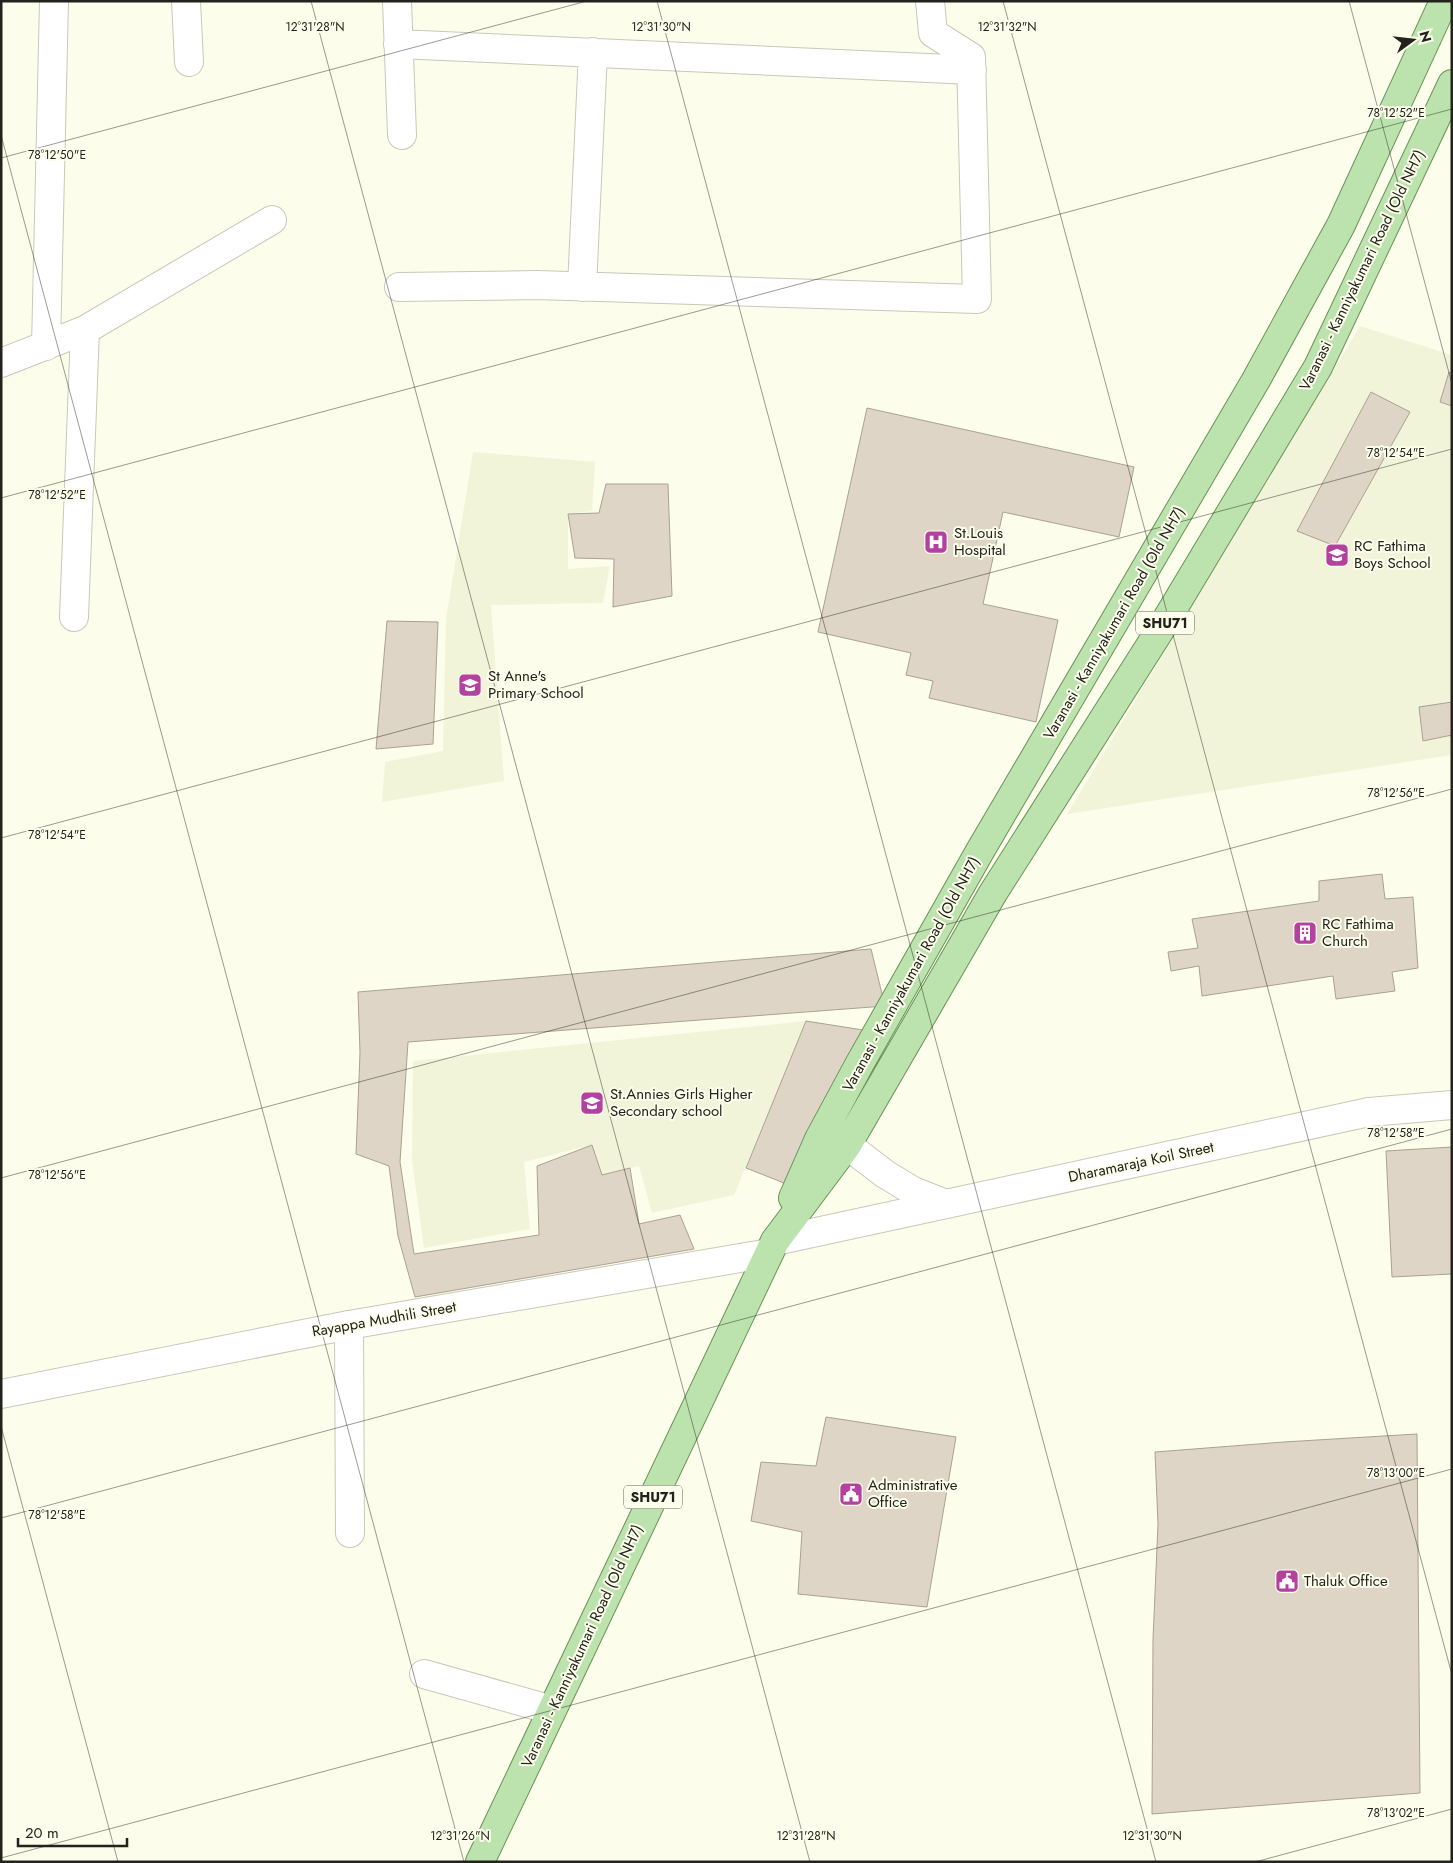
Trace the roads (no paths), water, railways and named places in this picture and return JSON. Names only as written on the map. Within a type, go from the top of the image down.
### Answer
[{"type":"main road","name":"Varanasi - Kanniyakumari Road (Old NH7)","points":[[480,1862],[772,1247],[819,1139],[1003,812],[1256,380],[1340,225],[1444,1]]},
{"type":"main road","name":"Varanasi - Kanniyakumari Road (Old NH7)","points":[[772,1247],[847,1145],[993,893],[1152,643],[1318,367],[1451,88]]},
{"type":"main road","points":[[1116,620],[1152,643]]},
{"type":"main road","points":[[1003,812],[1032,832]]},
{"type":"street","points":[[46,346],[54,1]]},
{"type":"street","points":[[186,1],[188,62]]},
{"type":"street","points":[[397,1],[402,135]]},
{"type":"street","points":[[400,287],[537,285],[977,300],[971,58],[933,33],[930,1]]},
{"type":"street","points":[[398,44],[972,70]]},
{"type":"street","points":[[582,287],[592,52]]},
{"type":"street","points":[[1,363],[85,330],[272,220]]},
{"type":"street","points":[[74,617],[85,330]]},
{"type":"street","name":"Dharamaraja Koil Street","points":[[772,1247],[946,1204],[1368,1112],[1452,1105]]},
{"type":"street","points":[[847,1145],[885,1174],[913,1191],[946,1204]]},
{"type":"street","name":"Rayappa Mudhili Street","points":[[1,1394],[349,1325],[772,1247]]},
{"type":"street","points":[[349,1325],[350,1533]]},
{"type":"street","points":[[424,1674],[552,1710]]},
{"type":"place","name":"St.Louis Hospital","points":[[936,542]]},
{"type":"place","name":"RC Fathima Boys School","points":[[1337,555]]},
{"type":"place","name":"St Anne's Primary School","points":[[470,685]]},
{"type":"place","name":"RC Fathima Church","points":[[1305,933]]},
{"type":"place","name":"St.Annies Girls Higher Secondary school","points":[[592,1103]]},
{"type":"place","name":"Administrative Office","points":[[851,1494]]},
{"type":"place","name":"Thaluk Office","points":[[1287,1581]]}]
